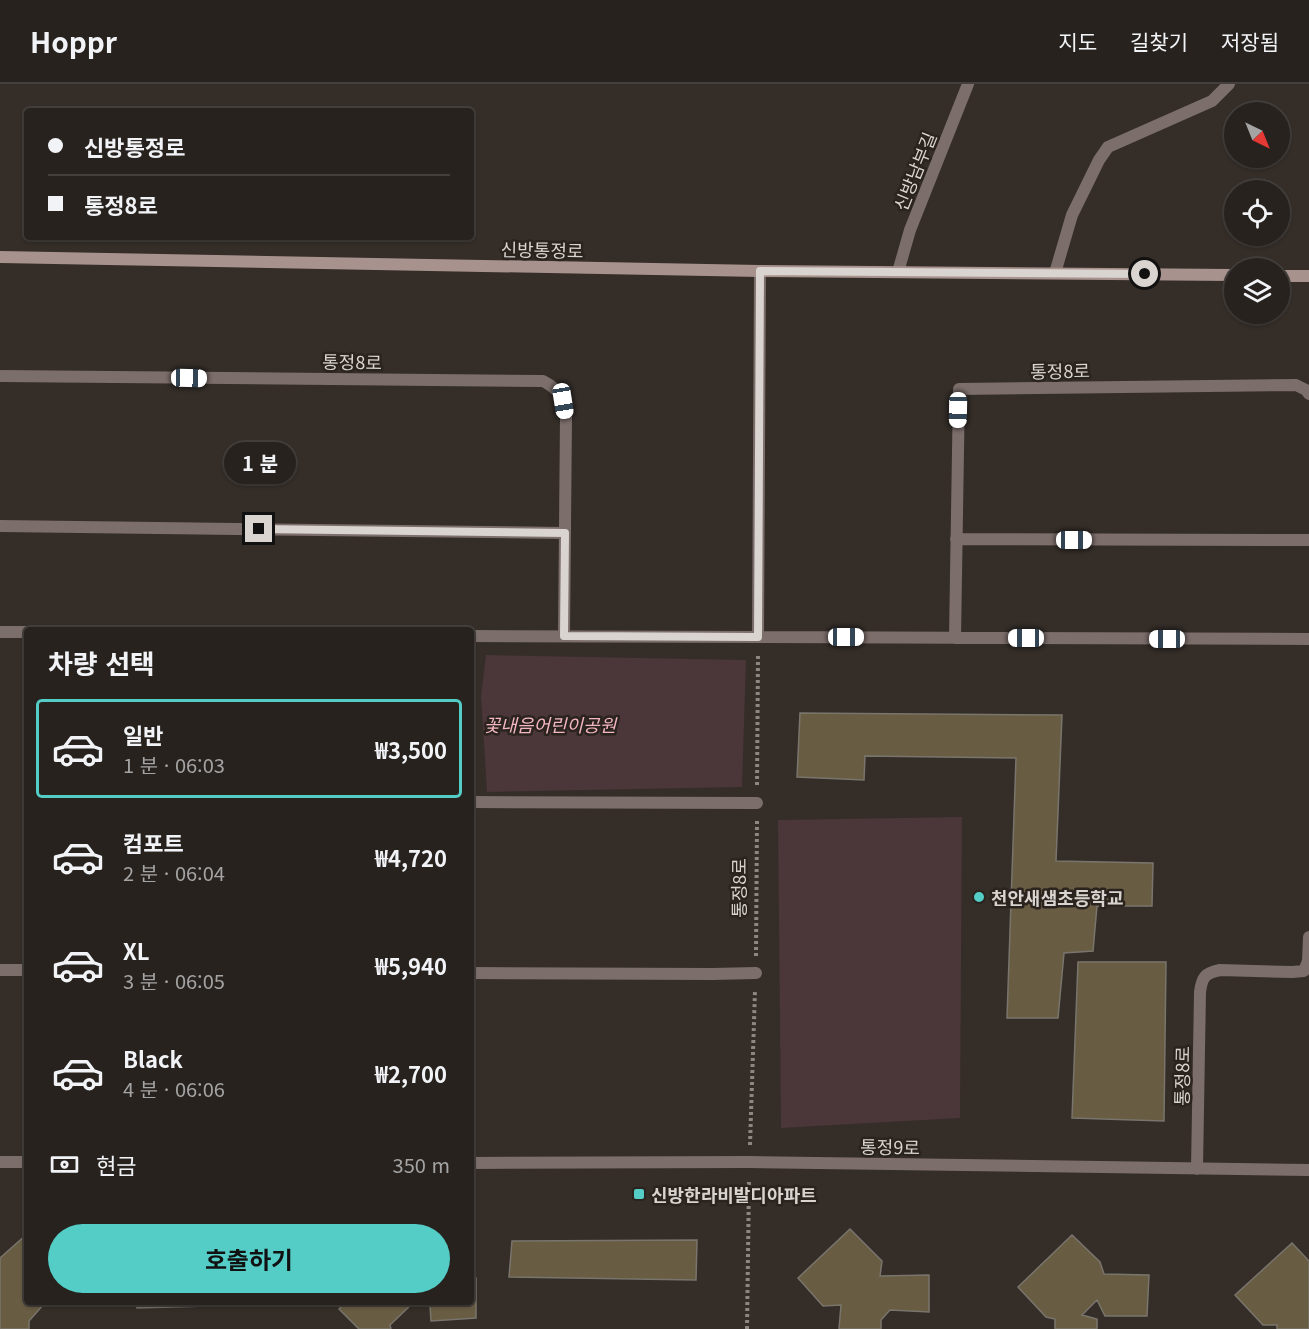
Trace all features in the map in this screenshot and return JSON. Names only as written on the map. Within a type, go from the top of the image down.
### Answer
[{"type":"street","name":"신방남부길","points":[[898,272],[910,230],[968,84]]},
{"type":"street","points":[[1055,273],[1072,215],[1098,160],[1108,147],[1212,101],[1229,84]]},
{"type":"street","name":"신방통정로","points":[[0,257],[760,271],[1224,275]]},
{"type":"street","points":[[758,637],[760,271]]},
{"type":"street","points":[[1290,276],[1309,276]]},
{"type":"street","name":"통정8로","points":[[0,376],[543,381],[555,388],[563,401],[566,418],[564,636]]},
{"type":"street","name":"통정8로","points":[[955,638],[958,388],[1296,385],[1309,394]]},
{"type":"street","points":[[0,526],[565,533]]},
{"type":"street","points":[[956,539],[1309,540]]},
{"type":"street","points":[[0,632],[24,632]]},
{"type":"street","points":[[474,636],[1309,639]]},
{"type":"street","points":[[474,802],[757,803]]},
{"type":"street","name":"통정8로","points":[[1197,1169],[1202,980],[1209,972],[1220,970],[1304,971],[1308,961],[1309,937]]},
{"type":"street","points":[[0,970],[24,970]]},
{"type":"street","points":[[474,973],[756,973]]},
{"type":"street","points":[[0,1162],[24,1162]]},
{"type":"street","name":"통정9로","points":[[474,1163],[749,1162],[1309,1170]]},
{"type":"path","name":"통정8로","points":[[756,973],[758,637]]},
{"type":"green space","name":"꽃내음어린이공원","points":[[486,655],[746,660],[742,787],[487,792],[481,696]]},
{"type":"green space","points":[[962,817],[960,1118],[781,1128],[778,820]]},
{"type":"building","points":[[800,713],[1062,715],[1056,861],[1153,863],[1152,906],[1097,906],[1093,951],[1064,953],[1058,1018],[1007,1018],[1016,758],[865,756],[864,780],[797,777]]},
{"type":"building","points":[[1078,962],[1166,962],[1164,1121],[1072,1118]]},
{"type":"building","points":[[850,1229],[882,1261],[880,1276],[929,1275],[929,1312],[890,1310],[881,1320],[881,1329],[839,1329],[841,1305],[823,1306],[798,1278]]},
{"type":"building","points":[[1072,1235],[1100,1262],[1104,1274],[1149,1275],[1147,1316],[1105,1316],[1097,1300],[1082,1315],[1097,1319],[1097,1329],[1055,1329],[1055,1319],[1046,1317],[1018,1287]]},
{"type":"building","points":[[24,1237],[24,1305],[43,1305],[29,1321],[29,1329],[0,1329],[0,1258]]},
{"type":"building","points":[[697,1240],[696,1280],[509,1277],[512,1241]]},
{"type":"building","points":[[1292,1243],[1309,1261],[1309,1329],[1277,1329],[1277,1325],[1263,1325],[1235,1295]]},
{"type":"building","points":[[474,1278],[476,1278],[476,1318],[431,1321],[430,1305],[474,1305]]},
{"type":"building","points":[[136,1305],[243,1305],[137,1308]]},
{"type":"building","points":[[343,1305],[411,1305],[390,1325],[391,1329],[359,1329],[339,1309]]},
{"type":"place","name":"천안새샘초등학교","points":[[979,897]]},
{"type":"place","name":"신방한라비발디아파트","points":[[639,1194]]},
{"type":"route","points":[[259,529],[565,533],[564,636],[758,637],[760,271],[1145,274]]}]
